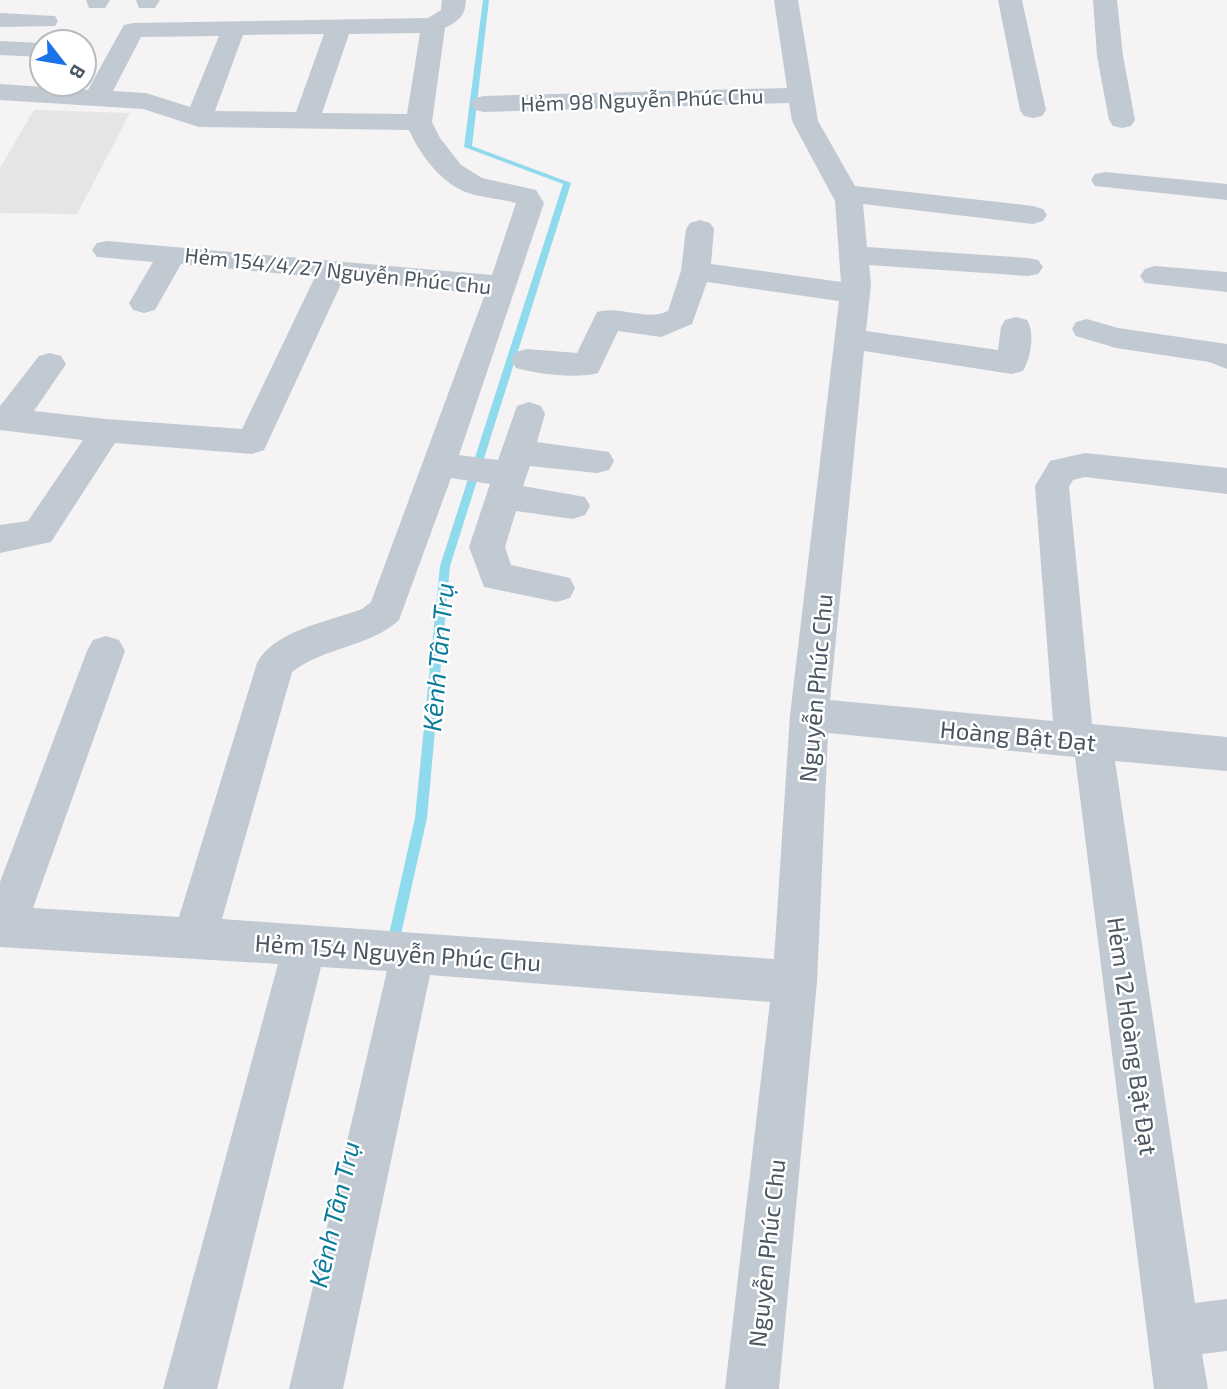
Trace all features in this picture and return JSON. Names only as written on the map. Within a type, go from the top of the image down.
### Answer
[{"type":"street","points":[[290,27],[296,0]]},
{"type":"street","points":[[366,26],[369,0]]},
{"type":"street","points":[[98,94],[133,30],[433,25],[453,13],[454,0]]},
{"type":"street","name":"Nguyễn Phúc Chu","points":[[752,1389],[795,982],[810,715],[855,294],[849,201],[805,121],[786,0]]},
{"type":"street","points":[[1010,0],[1033,110]]},
{"type":"street","points":[[1105,0],[1110,55],[1122,120]]},
{"type":"street","points":[[0,20],[47,20]]},
{"type":"street","points":[[194,939],[276,663],[294,649],[375,620],[386,610],[448,465],[530,202],[526,196],[474,185],[451,171],[423,131],[433,25]]},
{"type":"street","points":[[306,120],[339,26]]},
{"type":"street","points":[[199,119],[234,28]]},
{"type":"street","points":[[0,48],[28,49]]},
{"type":"street","points":[[0,92],[28,94]]},
{"type":"street","name":"Hẻm 98 Nguyễn Phúc Chu","points":[[484,104],[800,95]]},
{"type":"street","points":[[96,98],[146,101],[199,119],[306,120],[423,131]]},
{"type":"street","points":[[1105,180],[1227,192]]},
{"type":"street","points":[[846,194],[1033,215]]},
{"type":"street","points":[[527,360],[587,365],[607,319],[661,327],[681,317],[696,271],[700,229]]},
{"type":"street","name":"Hẻm 154/4/27 Nguyễn Phúc Chu","points":[[107,250],[503,286]]},
{"type":"street","name":"Hẻm 154/4/27 Nguyễn Phúc Chu","points":[[144,303],[172,254]]},
{"type":"street","points":[[854,255],[1028,267]]},
{"type":"street","points":[[5,419],[106,431],[252,442],[333,270]]},
{"type":"street","points":[[696,271],[855,294]]},
{"type":"street","points":[[1155,276],[1227,282]]},
{"type":"street","points":[[851,339],[1012,363],[1016,327]]},
{"type":"street","points":[[1087,329],[1116,338],[1216,352],[1227,358]]},
{"type":"street","points":[[5,419],[50,364]]},
{"type":"street","points":[[529,414],[507,474],[487,547],[497,577],[557,588]]},
{"type":"street","points":[[0,539],[38,533],[106,431]]},
{"type":"street","points":[[448,465],[507,474],[597,461]]},
{"type":"street","name":"Hẻm 12 Hoàng Bật Đạt","points":[[1181,1389],[1084,740],[1052,486],[1062,470],[1085,465],[1227,481]]},
{"type":"street","points":[[507,474],[573,506]]},
{"type":"street","points":[[3,926],[106,652]]},
{"type":"street","name":"Hoàng Bật Đạt","points":[[810,715],[1227,754]]},
{"type":"street","name":"Hẻm 154 Nguyễn Phúc Chu","points":[[3,926],[406,952],[795,982]]},
{"type":"street","points":[[190,1389],[320,946]]},
{"type":"street","points":[[316,1389],[406,952]]},
{"type":"street","points":[[1173,1331],[1227,1325]]},
{"type":"shaded area","points":[[34,110],[130,113],[77,214],[0,213],[0,168]]},
{"type":"waterway","name":"Kênh Tân Trụ","points":[[393,943],[421,818],[445,566],[567,183],[468,147],[486,0]]}]
